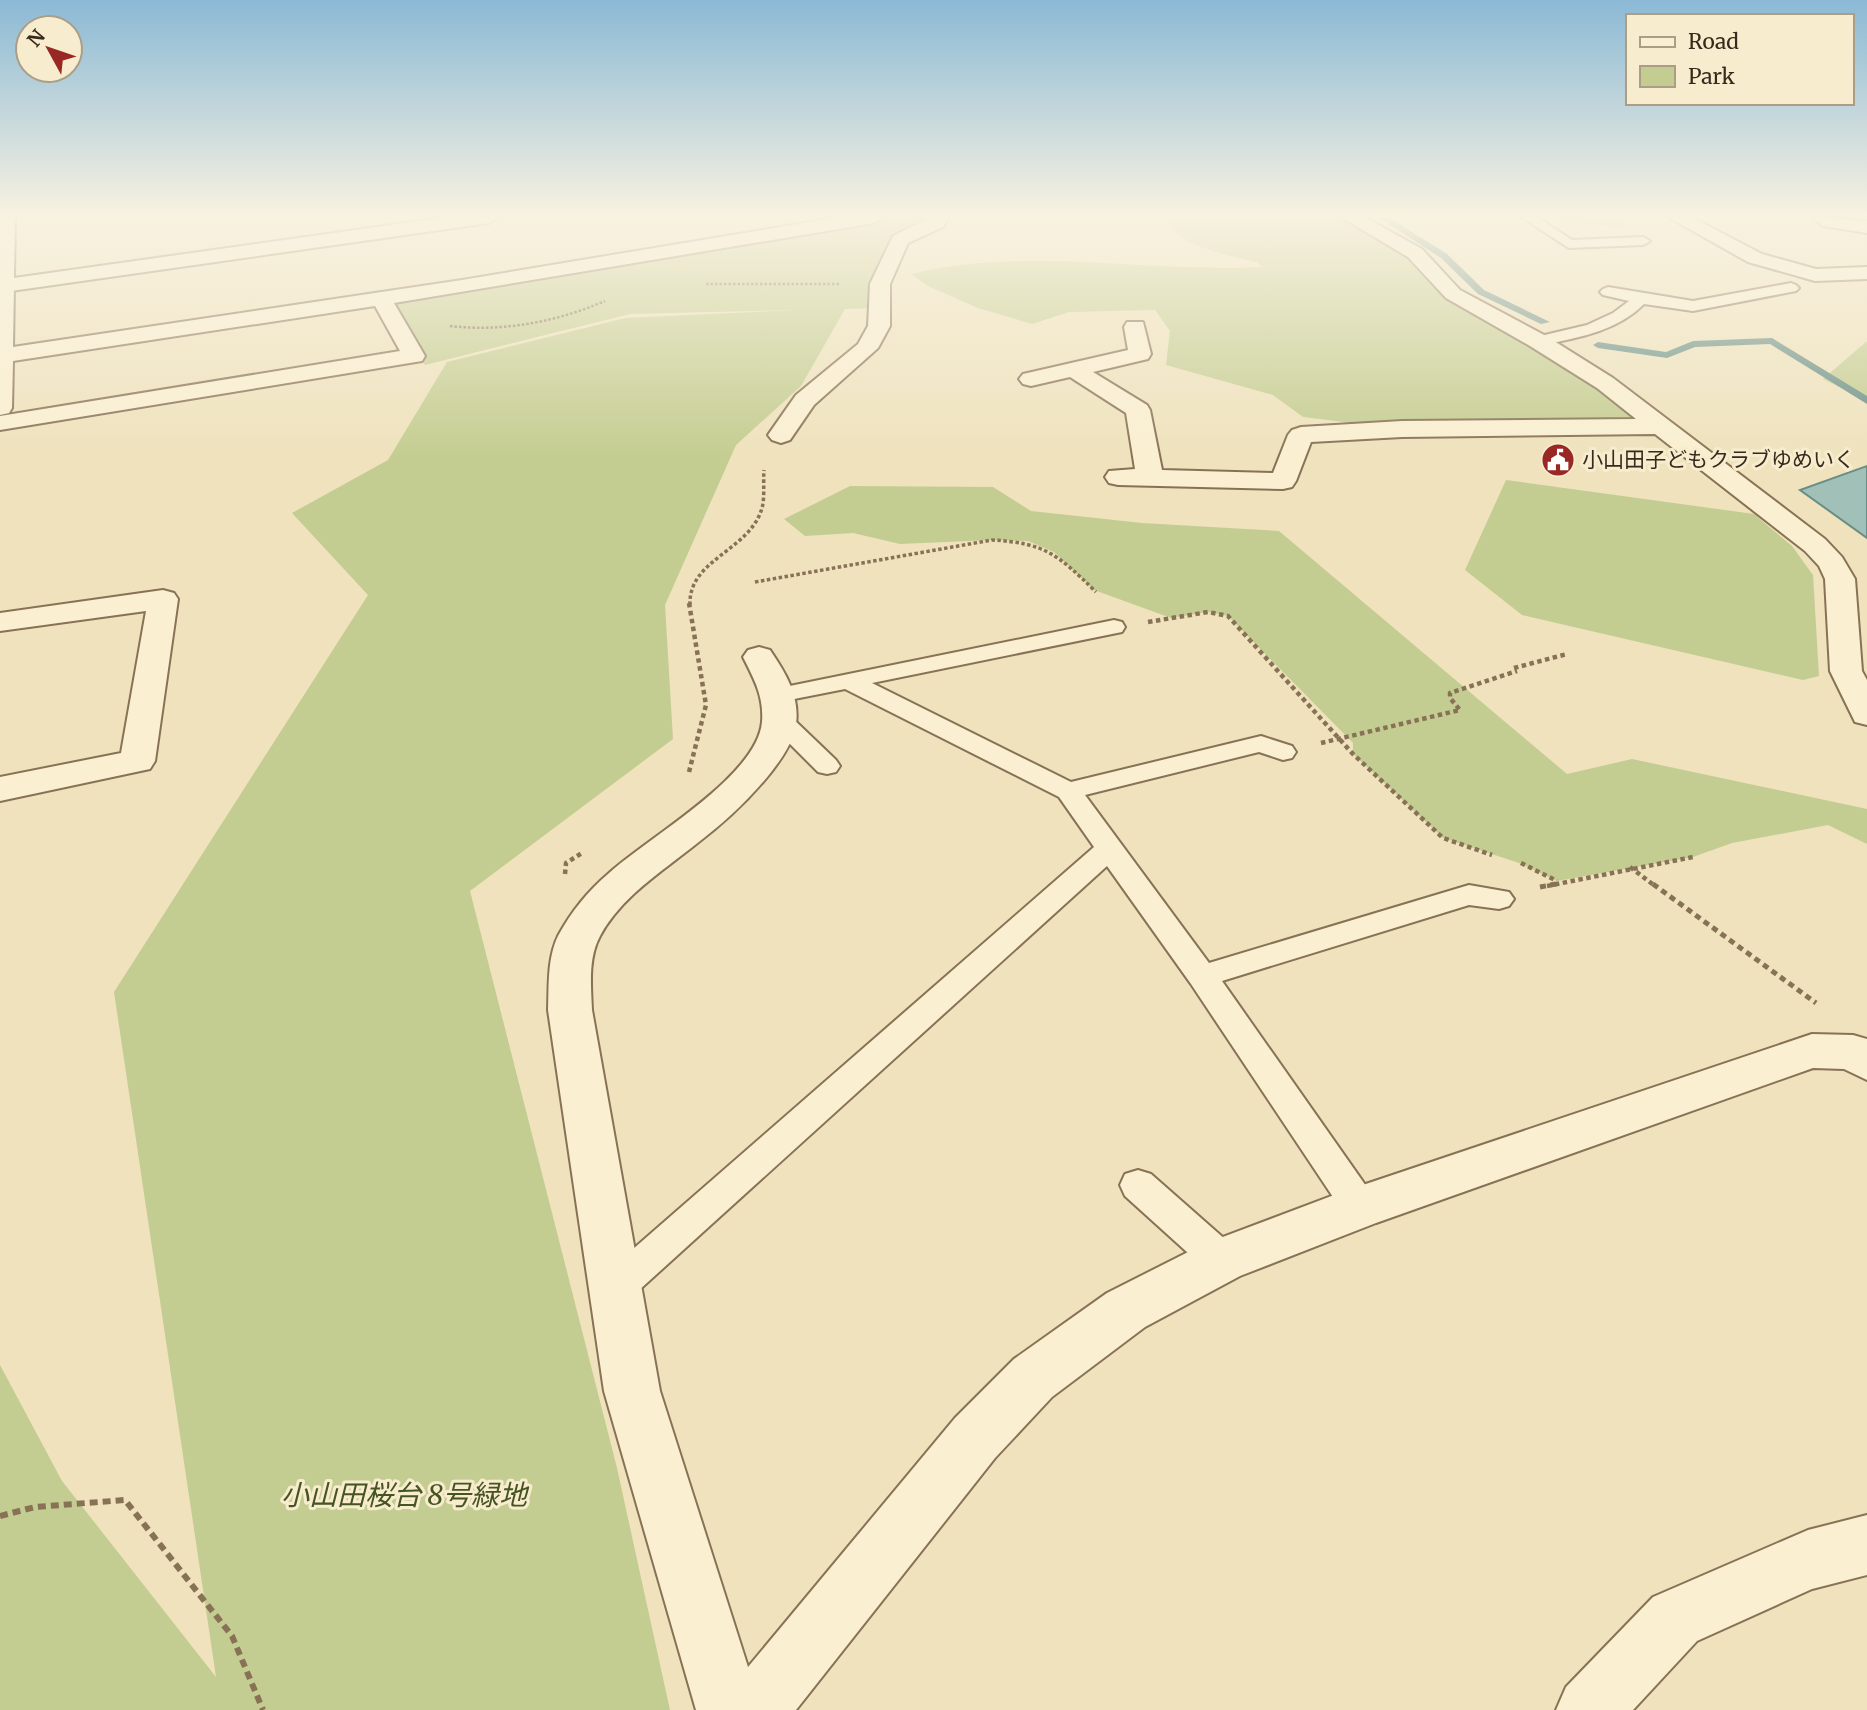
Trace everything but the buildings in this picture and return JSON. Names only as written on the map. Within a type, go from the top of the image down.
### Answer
[{"type":"street","points":[[0,408],[2,297]]},
{"type":"street","points":[[1,356],[387,297]]},
{"type":"street","points":[[0,423],[414,356],[392,297]]},
{"type":"street","points":[[781,435],[805,400],[867,348],[879,326],[880,297]]},
{"type":"street","points":[[1458,297],[1538,341],[1605,383],[1815,545],[1832,563],[1840,579],[1846,670],[1867,715]]},
{"type":"street","points":[[1031,379],[1140,354],[1135,327]]},
{"type":"street","points":[[1073,369],[1138,410],[1150,478]]},
{"type":"street","points":[[1118,477],[1283,481],[1301,435],[1402,429],[1663,426]]},
{"type":"street","points":[[0,621],[163,598],[137,761],[0,789]]},
{"type":"street","points":[[729,1710],[632,1391],[570,1010],[570,974],[578,938],[604,900],[737,792],[766,756],[779,708],[759,657]]},
{"type":"street","points":[[755,1710],[975,1438],[1033,1378],[1126,1310],[1223,1260],[1360,1207],[1812,1051],[1860,1057]]},
{"type":"street","points":[[1589,1710],[1675,1619],[1808,1560],[1867,1545]]},
{"type":"lane","points":[[1630,297],[1693,306],[1741,297]]},
{"type":"lane","points":[[1538,341],[1573,334],[1610,322],[1640,299]]},
{"type":"lane","points":[[827,766],[779,708],[848,681],[1114,628]]},
{"type":"lane","points":[[848,681],[1069,791],[1202,976],[1360,1207]]},
{"type":"lane","points":[[1069,791],[1261,744],[1283,752]]},
{"type":"lane","points":[[614,1289],[1111,848]]},
{"type":"lane","points":[[1202,976],[1469,895],[1499,899]]},
{"type":"lane","points":[[1138,1185],[1223,1260]]},
{"type":"path","points":[[393,297],[436,324],[475,331],[540,321],[592,307],[611,298]]},
{"type":"path","points":[[688,774],[706,705],[689,601],[701,570],[742,541],[762,509],[764,469],[781,435]]},
{"type":"path","points":[[755,582],[992,540],[1028,541],[1054,552],[1105,601],[1114,628],[1208,612],[1228,616],[1353,754],[1443,838],[1496,856]]},
{"type":"path","points":[[1341,738],[1460,710],[1450,698],[1450,693],[1567,654]]},
{"type":"path","points":[[587,849],[566,863],[564,884],[604,900]]},
{"type":"path","points":[[1519,863],[1557,881],[1693,857]]},
{"type":"path","points":[[1630,867],[1823,1008],[1860,1057]]},
{"type":"path","points":[[0,1516],[35,1507],[125,1500],[232,1636],[263,1710]]},
{"type":"green space","name":"小山田桜台 8号緑地","points":[[401,297],[879,297],[875,308],[845,309],[801,386],[736,445],[665,605],[673,739],[470,891],[617,1468],[670,1710],[0,1710],[0,1365],[62,1481],[216,1677],[114,992],[368,595],[292,513],[388,460],[447,362],[625,318],[797,310],[630,314],[425,365],[388,299]]},
{"type":"green space","points":[[953,297],[1457,297],[1663,426],[1402,429],[1303,417],[1273,395],[1166,365],[1170,331],[1155,310],[1069,312],[1032,324],[978,308]]},
{"type":"green space","points":[[1867,342],[1867,400],[1823,379]]},
{"type":"green space","points":[[1506,480],[1754,514],[1792,546],[1813,575],[1819,676],[1803,680],[1522,615],[1465,570]]},
{"type":"green space","points":[[850,486],[993,487],[1031,511],[1142,523],[1279,531],[1567,774],[1632,759],[1867,809],[1867,844],[1828,825],[1732,843],[1693,857],[1557,881],[1519,863],[1443,838],[1353,754],[1353,743],[1228,616],[1208,612],[1171,618],[1094,590],[1054,552],[1028,541],[900,544],[853,533],[805,536],[784,519]]},
{"type":"water","points":[[1867,466],[1867,538],[1800,490]]},
{"type":"waterway","points":[[1491,297],[1545,322]]},
{"type":"waterway","points":[[1598,345],[1667,355],[1693,344],[1772,341],[1867,401]]},
{"type":"place","name":"小山田子どもクラブゆめいく","points":[[1558,460]]}]
